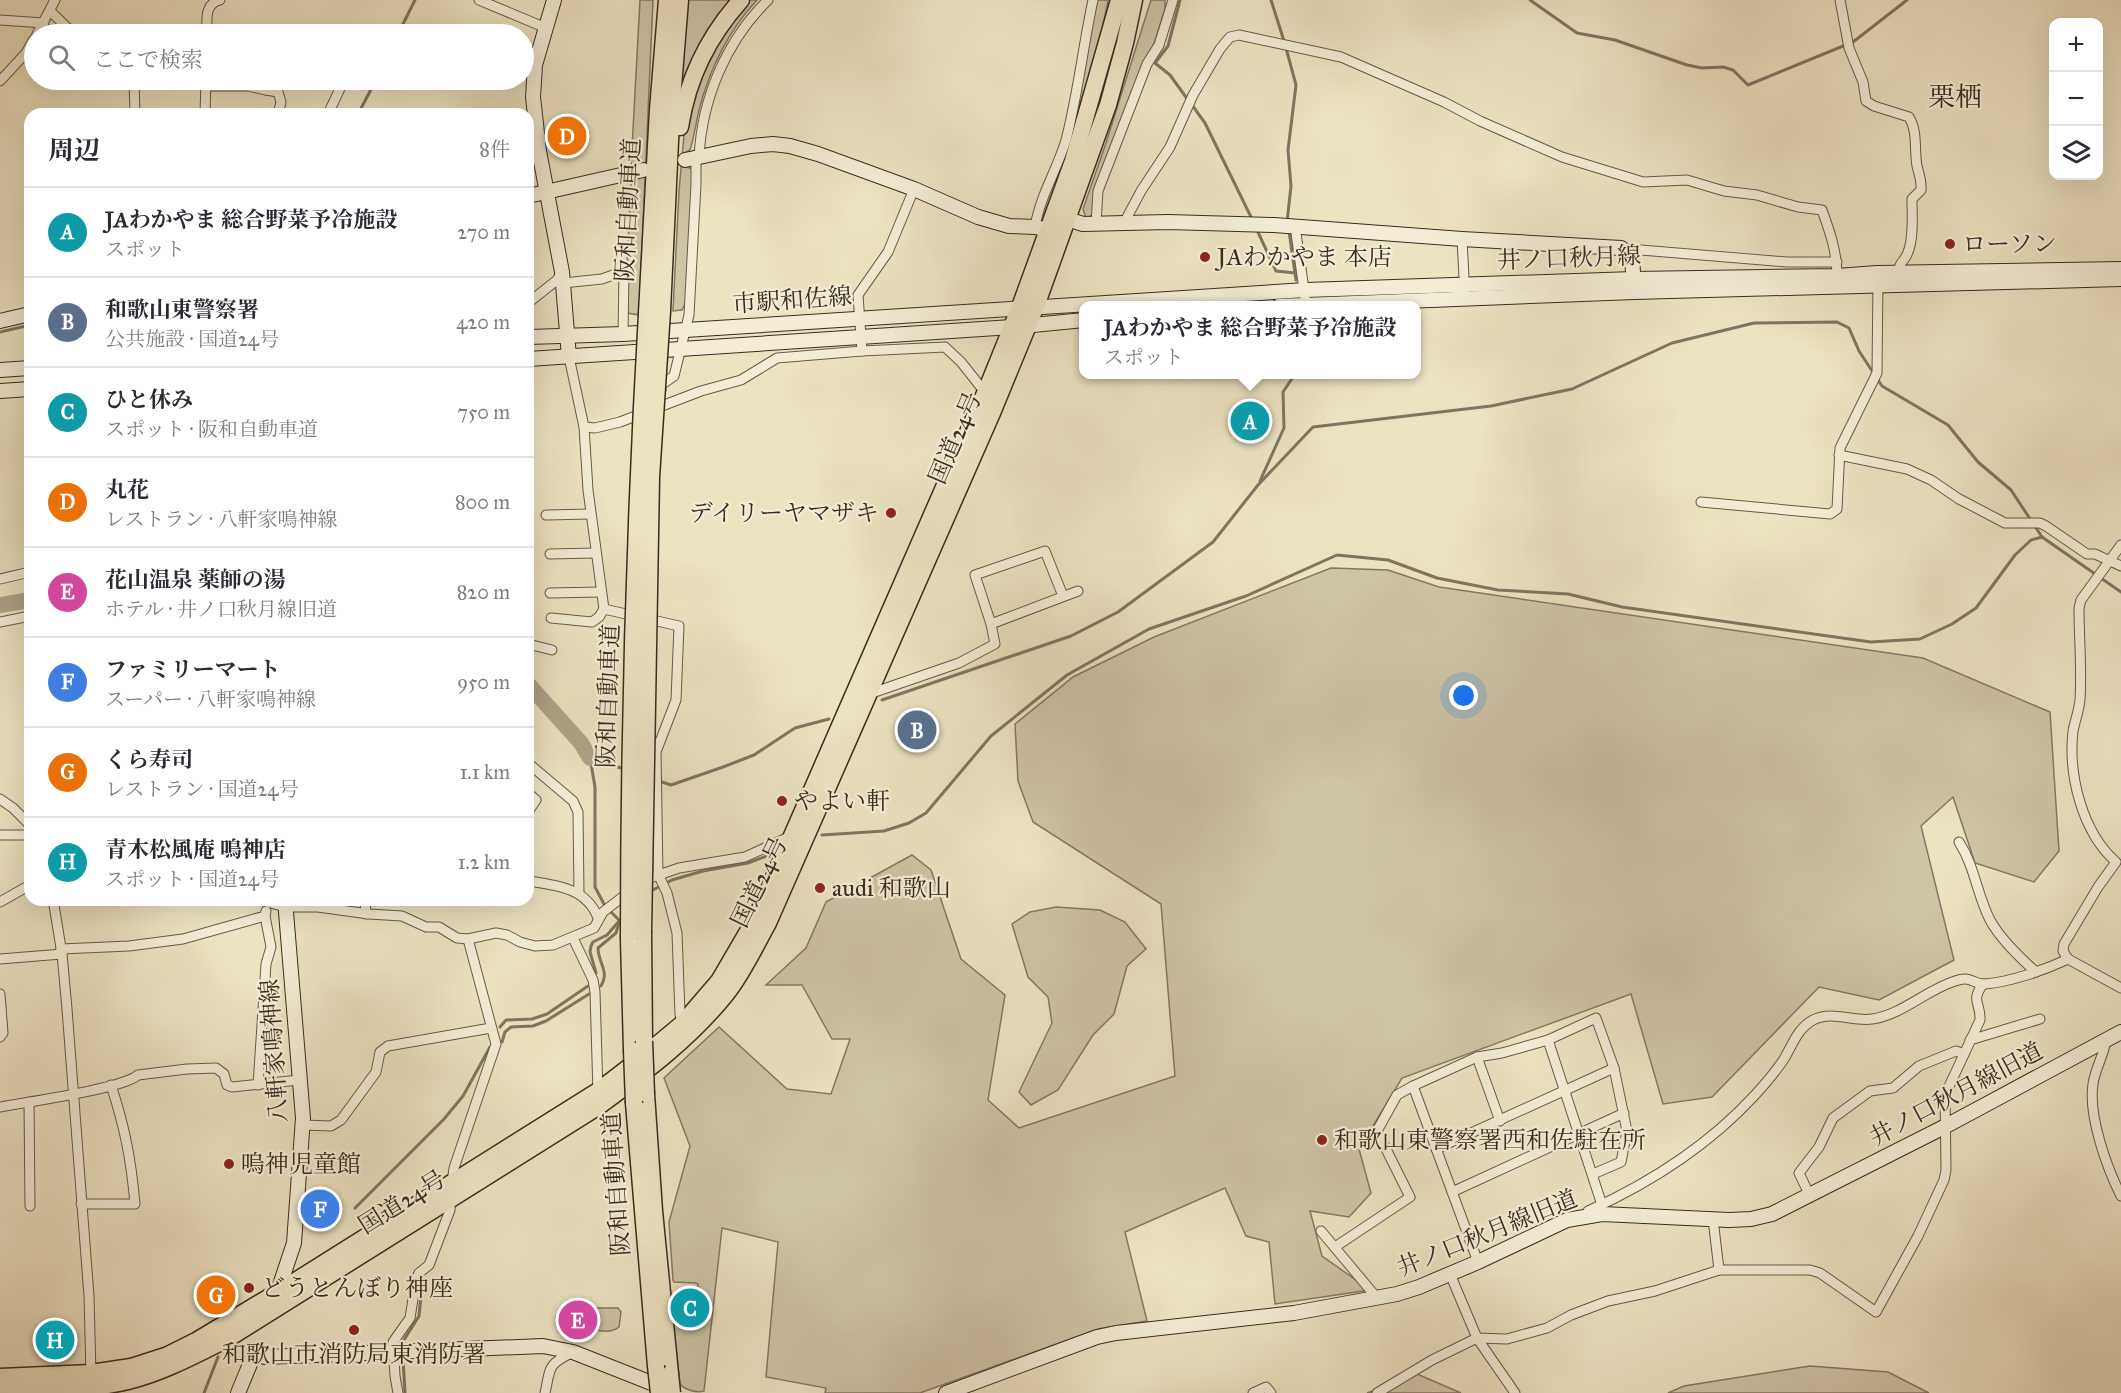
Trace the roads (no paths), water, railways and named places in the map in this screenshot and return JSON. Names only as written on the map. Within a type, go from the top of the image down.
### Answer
[{"type":"highway","points":[[658,110],[659,0]]},
{"type":"highway","name":"阪和自動車道","points":[[654,312],[658,110],[667,0]]},
{"type":"highway","name":"阪和自動車道","points":[[659,1393],[663,1370],[654,1211],[640,1098],[636,936],[629,802],[637,516],[654,312],[668,183],[680,0]]},
{"type":"highway","points":[[668,183],[678,153],[686,98],[696,67],[713,35],[741,0]]},
{"type":"highway","name":"国道24号","points":[[1028,307],[1042,228],[1073,161],[1119,0]]},
{"type":"highway","name":"国道24号","points":[[0,1391],[129,1381],[175,1365],[656,1064],[687,1028],[719,981],[757,916],[986,391],[1020,325],[1067,219],[1108,105],[1134,0]]},
{"type":"highway","points":[[1125,43],[1145,0]]},
{"type":"highway","name":"国道24号","points":[[687,1028],[728,992],[768,923],[992,413],[1020,325]]},
{"type":"highway","name":"阪和自動車道","points":[[663,1370],[674,1393]]},
{"type":"highway","name":"国道24号","points":[[0,1377],[92,1384]]},
{"type":"street","points":[[0,20],[44,22],[55,0]]},
{"type":"street","points":[[208,24],[209,6],[220,0]]},
{"type":"street","points":[[479,0],[546,28]]},
{"type":"street","points":[[534,81],[535,65],[554,0]]},
{"type":"street","points":[[660,405],[662,385],[674,376],[687,329],[696,196],[693,159],[707,105],[725,58],[742,28],[768,0]]},
{"type":"street","points":[[693,159],[751,146],[773,144],[790,146],[914,189],[978,217],[1009,226],[1042,228],[1038,206],[1062,152],[1070,124],[1093,0]]},
{"type":"street","points":[[1096,224],[1098,191],[1147,63],[1160,45],[1173,0]]},
{"type":"street","points":[[1840,0],[1849,48],[1863,82],[1866,101],[1910,117],[1914,125],[1917,166],[1922,178],[1921,190],[1912,199],[1908,252],[1900,263],[1898,279]]},
{"type":"street","points":[[50,11],[64,24]]},
{"type":"street","points":[[1124,223],[1141,191],[1170,147],[1193,95],[1220,49],[1230,37],[1239,35],[1341,57],[1562,157],[1643,182],[1687,180],[1724,191],[1756,195],[1798,207],[1822,210],[1833,241],[1838,262],[1838,276]]},
{"type":"street","points":[[0,81],[24,55]]},
{"type":"street","points":[[134,90],[135,108]]},
{"type":"street","points":[[206,90],[206,108]]},
{"type":"street","points":[[266,90],[278,92],[278,108]]},
{"type":"street","points":[[331,108],[339,90]]},
{"type":"street","points":[[533,90],[539,151],[562,278],[569,357],[584,427],[590,514],[604,609],[592,622],[551,618]]},
{"type":"street","points":[[534,194],[643,170]]},
{"type":"street","points":[[862,351],[858,295],[888,252],[914,189]]},
{"type":"street","points":[[1067,219],[1083,224],[1168,222],[1295,226],[1621,248],[1632,257],[1634,285]]},
{"type":"street","points":[[1295,226],[1306,297]]},
{"type":"street","points":[[1462,239],[1465,291]]},
{"type":"street","points":[[1628,252],[1641,250],[1787,262],[1838,262]]},
{"type":"street","name":"井ノ口秋月線","points":[[1634,285],[1878,280],[2121,269]]},
{"type":"street","points":[[534,298],[562,278],[602,279],[624,271],[623,334]]},
{"type":"street","name":"井ノ口秋月線","points":[[1195,301],[1838,276],[1878,280]]},
{"type":"street","name":"井ノ口秋月線","points":[[1898,279],[2121,279]]},
{"type":"street","points":[[1701,502],[1830,514],[1837,509],[1840,448],[1877,373],[1878,280]]},
{"type":"street","name":"井ノ口秋月線","points":[[1294,301],[1306,297]]},
{"type":"street","name":"井ノ口秋月線","points":[[1028,307],[1079,305]]},
{"type":"street","name":"市駅和佐線","points":[[568,335],[623,334],[1028,307]]},
{"type":"street","points":[[0,321],[24,315]]},
{"type":"street","points":[[1020,325],[1079,320]]},
{"type":"street","name":"市駅和佐線","points":[[569,357],[1020,325]]},
{"type":"street","points":[[534,337],[568,335]]},
{"type":"street","points":[[584,427],[595,428],[610,424],[660,405],[741,380],[777,358],[862,351],[945,348],[959,360],[986,391]]},
{"type":"street","points":[[534,359],[569,357]]},
{"type":"street","points":[[0,370],[24,368]]},
{"type":"street","points":[[0,391],[24,389]]},
{"type":"street","points":[[1839,454],[1907,469],[1931,480],[1959,499],[2005,523],[2040,523],[2087,554],[2095,554],[2107,563],[2121,566]]},
{"type":"street","points":[[546,515],[590,514]]},
{"type":"street","points":[[2121,545],[2081,600],[2079,608],[2080,700],[2073,733],[2073,766],[2083,809],[2104,851],[2116,862],[2098,887],[2064,944],[2063,951],[2067,959],[2121,988]]},
{"type":"street","points":[[852,699],[959,663],[993,645],[995,641],[991,624],[975,575],[1045,551],[1063,596]]},
{"type":"street","points":[[550,554],[596,553]]},
{"type":"street","points":[[0,579],[24,573]]},
{"type":"street","points":[[991,624],[1078,591]]},
{"type":"street","points":[[550,593],[601,592]]},
{"type":"street","points":[[604,609],[679,626],[676,700],[656,752],[659,876],[667,893],[677,933],[680,1014],[687,1028]]},
{"type":"street","points":[[0,622],[24,617]]},
{"type":"street","points":[[534,646],[552,650]]},
{"type":"street","points":[[534,768],[573,801],[578,812],[579,894]]},
{"type":"street","points":[[0,800],[24,819]]},
{"type":"street","points":[[307,906],[402,916],[426,927],[439,927],[457,938],[468,939],[496,933],[535,946],[553,945],[594,928],[600,915],[615,901],[659,876],[679,868],[745,857],[811,828]]},
{"type":"street","points":[[0,835],[24,835]]},
{"type":"street","points":[[1959,842],[1968,857],[1990,920],[2013,951],[2036,972]]},
{"type":"street","points":[[534,882],[549,884],[579,894],[600,915]]},
{"type":"street","points":[[0,902],[24,888]]},
{"type":"street","points":[[54,906],[62,952],[89,1296],[92,1384]]},
{"type":"street","points":[[258,1085],[266,964],[271,947],[264,906]]},
{"type":"street","name":"八軒家鳴神線","points":[[281,1298],[294,1243],[303,1125],[285,906]]},
{"type":"street","points":[[365,906],[366,914]]},
{"type":"street","points":[[0,959],[183,939],[265,916]]},
{"type":"street","points":[[573,938],[593,980],[595,992],[599,1099]]},
{"type":"street","points":[[398,1393],[393,1342],[410,1318],[416,1280],[419,1273],[429,1264],[450,1210],[454,1168],[496,1049],[468,939]]},
{"type":"street","points":[[1586,1215],[1588,1211],[1634,1190],[1699,1146],[1755,1095],[1783,1060],[1796,1034],[1814,1020],[1828,1016],[1871,1020],[1892,1013],[1953,981],[1967,978],[1983,984],[2048,969],[2067,959]]},
{"type":"street","points":[[1377,1393],[1432,1360],[1477,1338],[1507,1339],[1547,1328],[1571,1315],[1608,1301],[1655,1291],[1719,1270],[1810,1270],[1821,1273],[1876,1312],[1918,1236],[1944,1180],[1946,1170],[1945,1095],[1980,1020],[1975,999],[1976,993],[1983,984]]},
{"type":"street","points":[[0,994],[3,1033],[0,1037]]},
{"type":"street","points":[[1335,1247],[1410,1197],[1377,1131],[1397,1095],[1477,1057],[1502,1053],[1548,1040],[1596,1018],[1614,1068],[1628,1131],[1621,1162],[1593,1174]]},
{"type":"street","points":[[1970,1040],[2040,1019]]},
{"type":"street","points":[[303,1125],[331,1126],[341,1120],[376,1072],[380,1052],[388,1046],[491,1028]]},
{"type":"street","name":"井ノ口秋月線旧道","points":[[946,1393],[1107,1335],[1294,1313],[1377,1298],[1419,1287],[1567,1220],[1586,1215],[1751,1219],[1772,1214],[1944,1127],[2121,1032]]},
{"type":"street","points":[[1548,1040],[1602,1205]]},
{"type":"street","points":[[2106,1040],[2093,1083],[2092,1103],[2108,1169],[2121,1196]]},
{"type":"street","points":[[1810,1196],[1798,1173],[1819,1148],[1833,1118],[1870,1091],[1893,1088],[1919,1066],[1956,1051],[1964,1054]]},
{"type":"street","points":[[1477,1057],[1500,1121]]},
{"type":"street","points":[[0,1107],[111,1085],[132,1080],[138,1075],[187,1069],[216,1068],[224,1074],[227,1086],[299,1080]]},
{"type":"street","points":[[1436,1149],[1614,1068]]},
{"type":"street","points":[[81,1204],[135,1204],[125,1128],[111,1085]]},
{"type":"street","points":[[1413,1086],[1478,1262]]},
{"type":"street","points":[[29,1102],[30,1206]]},
{"type":"street","points":[[1452,1192],[1624,1113]]},
{"type":"street","points":[[1713,1219],[1719,1270]]},
{"type":"street","points":[[1321,1231],[1377,1298]]},
{"type":"street","points":[[1450,1274],[1477,1338],[1515,1393]]},
{"type":"street","points":[[238,1393],[255,1352],[243,1321]]},
{"type":"street","points":[[255,1352],[265,1356],[543,1346],[573,1352],[674,1393]]},
{"type":"street","points":[[545,1393],[549,1369],[555,1361],[573,1352]]},
{"type":"street","points":[[1253,1393],[1266,1387],[1271,1393]]},
{"type":"waterway","points":[[403,24],[415,0]]},
{"type":"waterway","points":[[1180,0],[1168,46],[1155,63],[1170,75],[1188,100]]},
{"type":"waterway","points":[[1271,0],[1284,41]]},
{"type":"waterway","points":[[1530,0],[1577,33],[1615,40],[1687,65],[1702,68],[1723,67],[1733,70],[1748,85],[1853,42],[1907,0]]},
{"type":"waterway","points":[[1286,48],[1296,85],[1288,150],[1291,186],[1287,222]]},
{"type":"waterway","points":[[361,108],[371,90]]},
{"type":"waterway","points":[[1192,105],[1205,123],[1252,219]]},
{"type":"waterway","points":[[1257,230],[1276,271],[1295,273]]},
{"type":"waterway","points":[[1289,231],[1296,280]]},
{"type":"waterway","points":[[882,700],[1071,636],[1118,612],[1213,542],[1258,485],[1313,427],[1491,406],[1572,389],[1672,343],[1754,323],[1837,322],[1849,328],[1859,351],[1882,386],[1948,425],[1978,462],[2011,490],[2042,537],[2121,592]]},
{"type":"waterway","points":[[0,332],[24,326]]},
{"type":"waterway","points":[[1260,481],[1284,428],[1283,392],[1292,379]]},
{"type":"waterway","points":[[822,835],[884,831],[909,823],[926,813],[991,736],[1067,675],[1149,629],[1246,596],[1337,555],[1388,560],[1437,578],[1498,590],[1568,594],[1622,607],[1871,642],[1920,639],[1952,624],[1976,608],[2015,555],[2031,540],[2042,537]]},
{"type":"waterway","points":[[0,605],[24,601]]},
{"type":"waterway","points":[[534,691],[581,743],[590,758]]},
{"type":"waterway","points":[[659,781],[671,785],[723,767],[754,755],[795,728],[829,719]]},
{"type":"waterway","points":[[620,921],[605,906],[595,887],[595,787],[590,758],[624,769]]},
{"type":"waterway","points":[[651,891],[672,880],[703,871],[748,863],[772,854]]},
{"type":"waterway","points":[[596,973],[590,952],[591,946],[593,942],[607,935],[620,920]]},
{"type":"waterway","points":[[601,986],[604,971],[598,948],[616,933],[619,923]]},
{"type":"waterway","points":[[500,1027],[506,1020],[532,1019],[547,1014],[588,986]]},
{"type":"waterway","points":[[502,1042],[505,1032],[511,1027],[533,1026],[546,1021],[589,994]]},
{"type":"waterway","points":[[355,1208],[444,1119],[463,1096],[490,1047]]},
{"type":"waterway","points":[[402,1343],[419,1316],[423,1275]]},
{"type":"waterway","points":[[204,1393],[218,1357]]},
{"type":"waterway","points":[[403,1358],[405,1393]]},
{"type":"place","name":"丸花","points":[[567,136]]},
{"type":"place","name":"ローソン","points":[[1950,244]]},
{"type":"place","name":"JAわかやま 本店","points":[[1205,257]]},
{"type":"place","name":"JAわかやま 総合野菜予冷施設","points":[[1250,421]]},
{"type":"place","name":"デイリーヤマザキ","points":[[891,513]]},
{"type":"place","name":"和歌山東警察署","points":[[917,730]]},
{"type":"place","name":"やよい軒","points":[[782,801]]},
{"type":"place","name":"audi 和歌山","points":[[820,888]]},
{"type":"place","name":"和歌山東警察署西和佐駐在所","points":[[1322,1140]]},
{"type":"place","name":"嗚神児童館","points":[[229,1164]]},
{"type":"place","name":"ファミリーマート","points":[[320,1209]]},
{"type":"place","name":"どうとんぼり神座","points":[[249,1288]]},
{"type":"place","name":"くら寿司","points":[[216,1295]]},
{"type":"place","name":"ひと休み","points":[[690,1308]]},
{"type":"place","name":"花山温泉 薬師の湯","points":[[578,1320]]},
{"type":"place","name":"和歌山市消防局東消防署","points":[[354,1330]]},
{"type":"place","name":"青木松風庵 鳴神店","points":[[55,1340]]},
{"type":"district","name":"栗栖","points":[[1955,96]]}]
